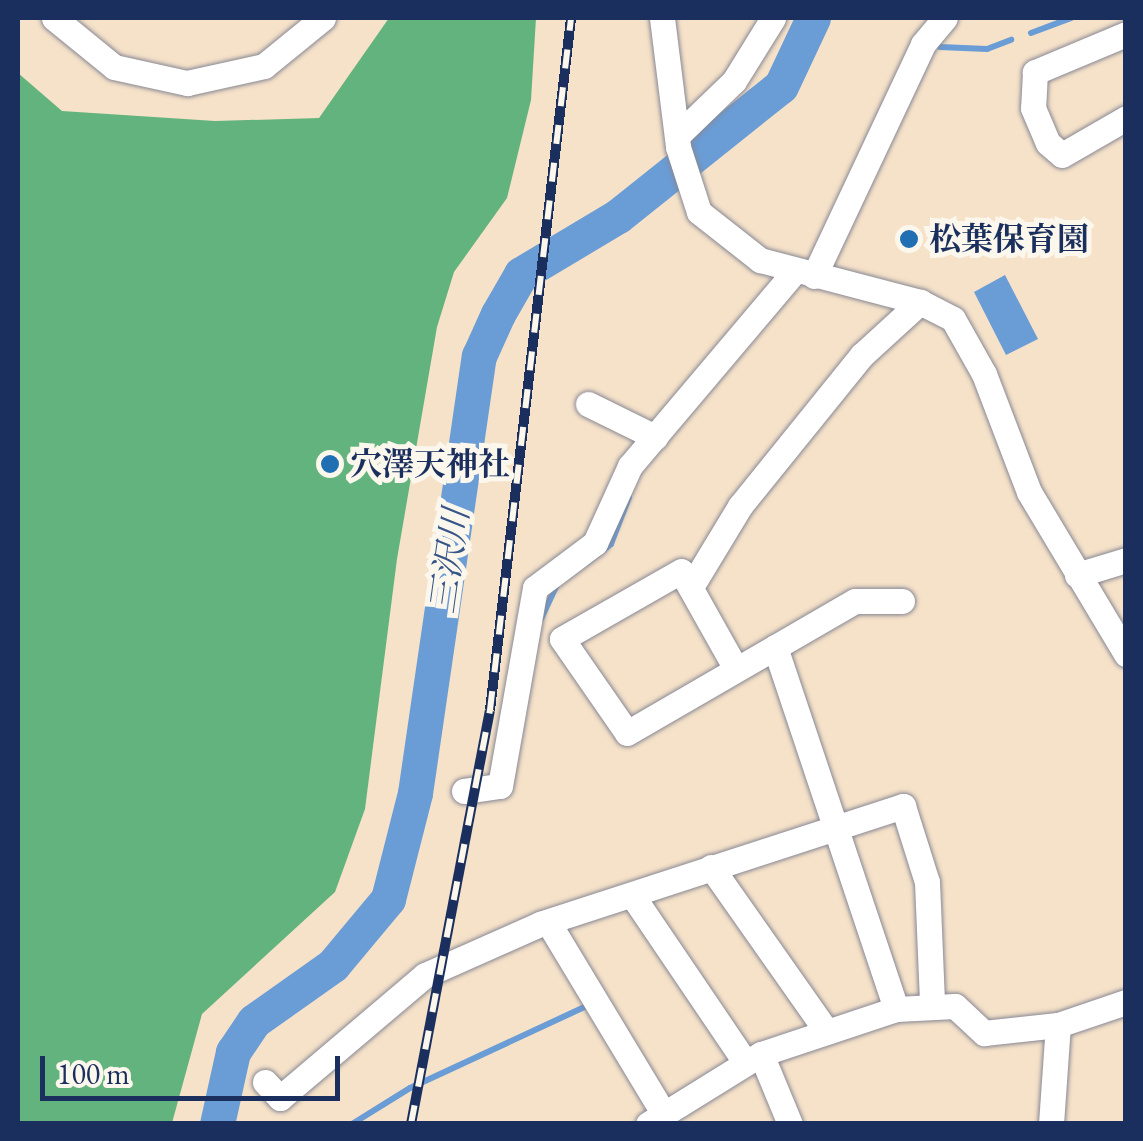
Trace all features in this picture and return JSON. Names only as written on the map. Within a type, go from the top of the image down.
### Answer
[{"type":"street","points":[[54,18],[114,66],[187,83],[264,66],[323,18]]},
{"type":"street","points":[[662,18],[677,141],[688,192],[699,212],[742,252],[804,274],[920,302],[953,319],[965,336],[1029,492],[1126,654]]},
{"type":"street","points":[[677,141],[734,81],[772,18]]},
{"type":"street","points":[[464,791],[500,786],[535,588],[596,543],[630,466],[804,274],[924,44],[945,18]]},
{"type":"street","points":[[1126,34],[1035,72],[1033,108],[1048,143],[1062,155],[1126,118]]},
{"type":"street","points":[[692,587],[740,506],[862,355],[920,302]]},
{"type":"street","points":[[588,404],[655,437]]},
{"type":"street","points":[[1077,574],[1126,560]]},
{"type":"street","points":[[736,669],[681,571],[562,639],[627,733],[855,600],[902,601]]},
{"type":"street","points":[[774,647],[896,1010]]},
{"type":"street","points":[[265,1082],[280,1098],[425,975],[548,922],[903,806],[927,882],[932,1002]]},
{"type":"street","points":[[712,867],[824,1028]]},
{"type":"street","points":[[632,895],[753,1058],[790,1124]]},
{"type":"street","points":[[548,922],[655,1118],[753,1058],[824,1028],[896,1010],[932,1002],[955,1006],[984,1033],[1058,1024],[1126,1002]]},
{"type":"street","points":[[1051,1124],[1058,1024]]},
{"type":"green space","points":[[389,18],[536,18],[531,100],[507,198],[454,272],[437,327],[397,559],[365,809],[335,892],[202,1014],[172,1123],[18,1123],[18,73],[62,111],[215,121],[319,118]]},
{"type":"water","points":[[1005,275],[1038,339],[1006,355],[974,292]]},
{"type":"waterway","name":"三沢川","points":[[217,1124],[233,1052],[254,1021],[333,965],[388,899],[415,793],[479,356],[498,314],[521,274],[618,216],[781,86],[813,18]]},
{"type":"waterway","points":[[1031,33],[1071,18]]},
{"type":"waterway","points":[[940,47],[987,49],[1011,40]]},
{"type":"waterway","points":[[586,563],[611,544],[629,497]]},
{"type":"waterway","points":[[541,619],[557,585]]},
{"type":"waterway","points":[[352,1124],[410,1088],[589,1005]]},
{"type":"railway","points":[[411,1124],[490,710],[571,18]]},
{"type":"place","name":"松葉保育園","points":[[909,239]]},
{"type":"place","name":"穴澤天神社","points":[[330,464]]}]
